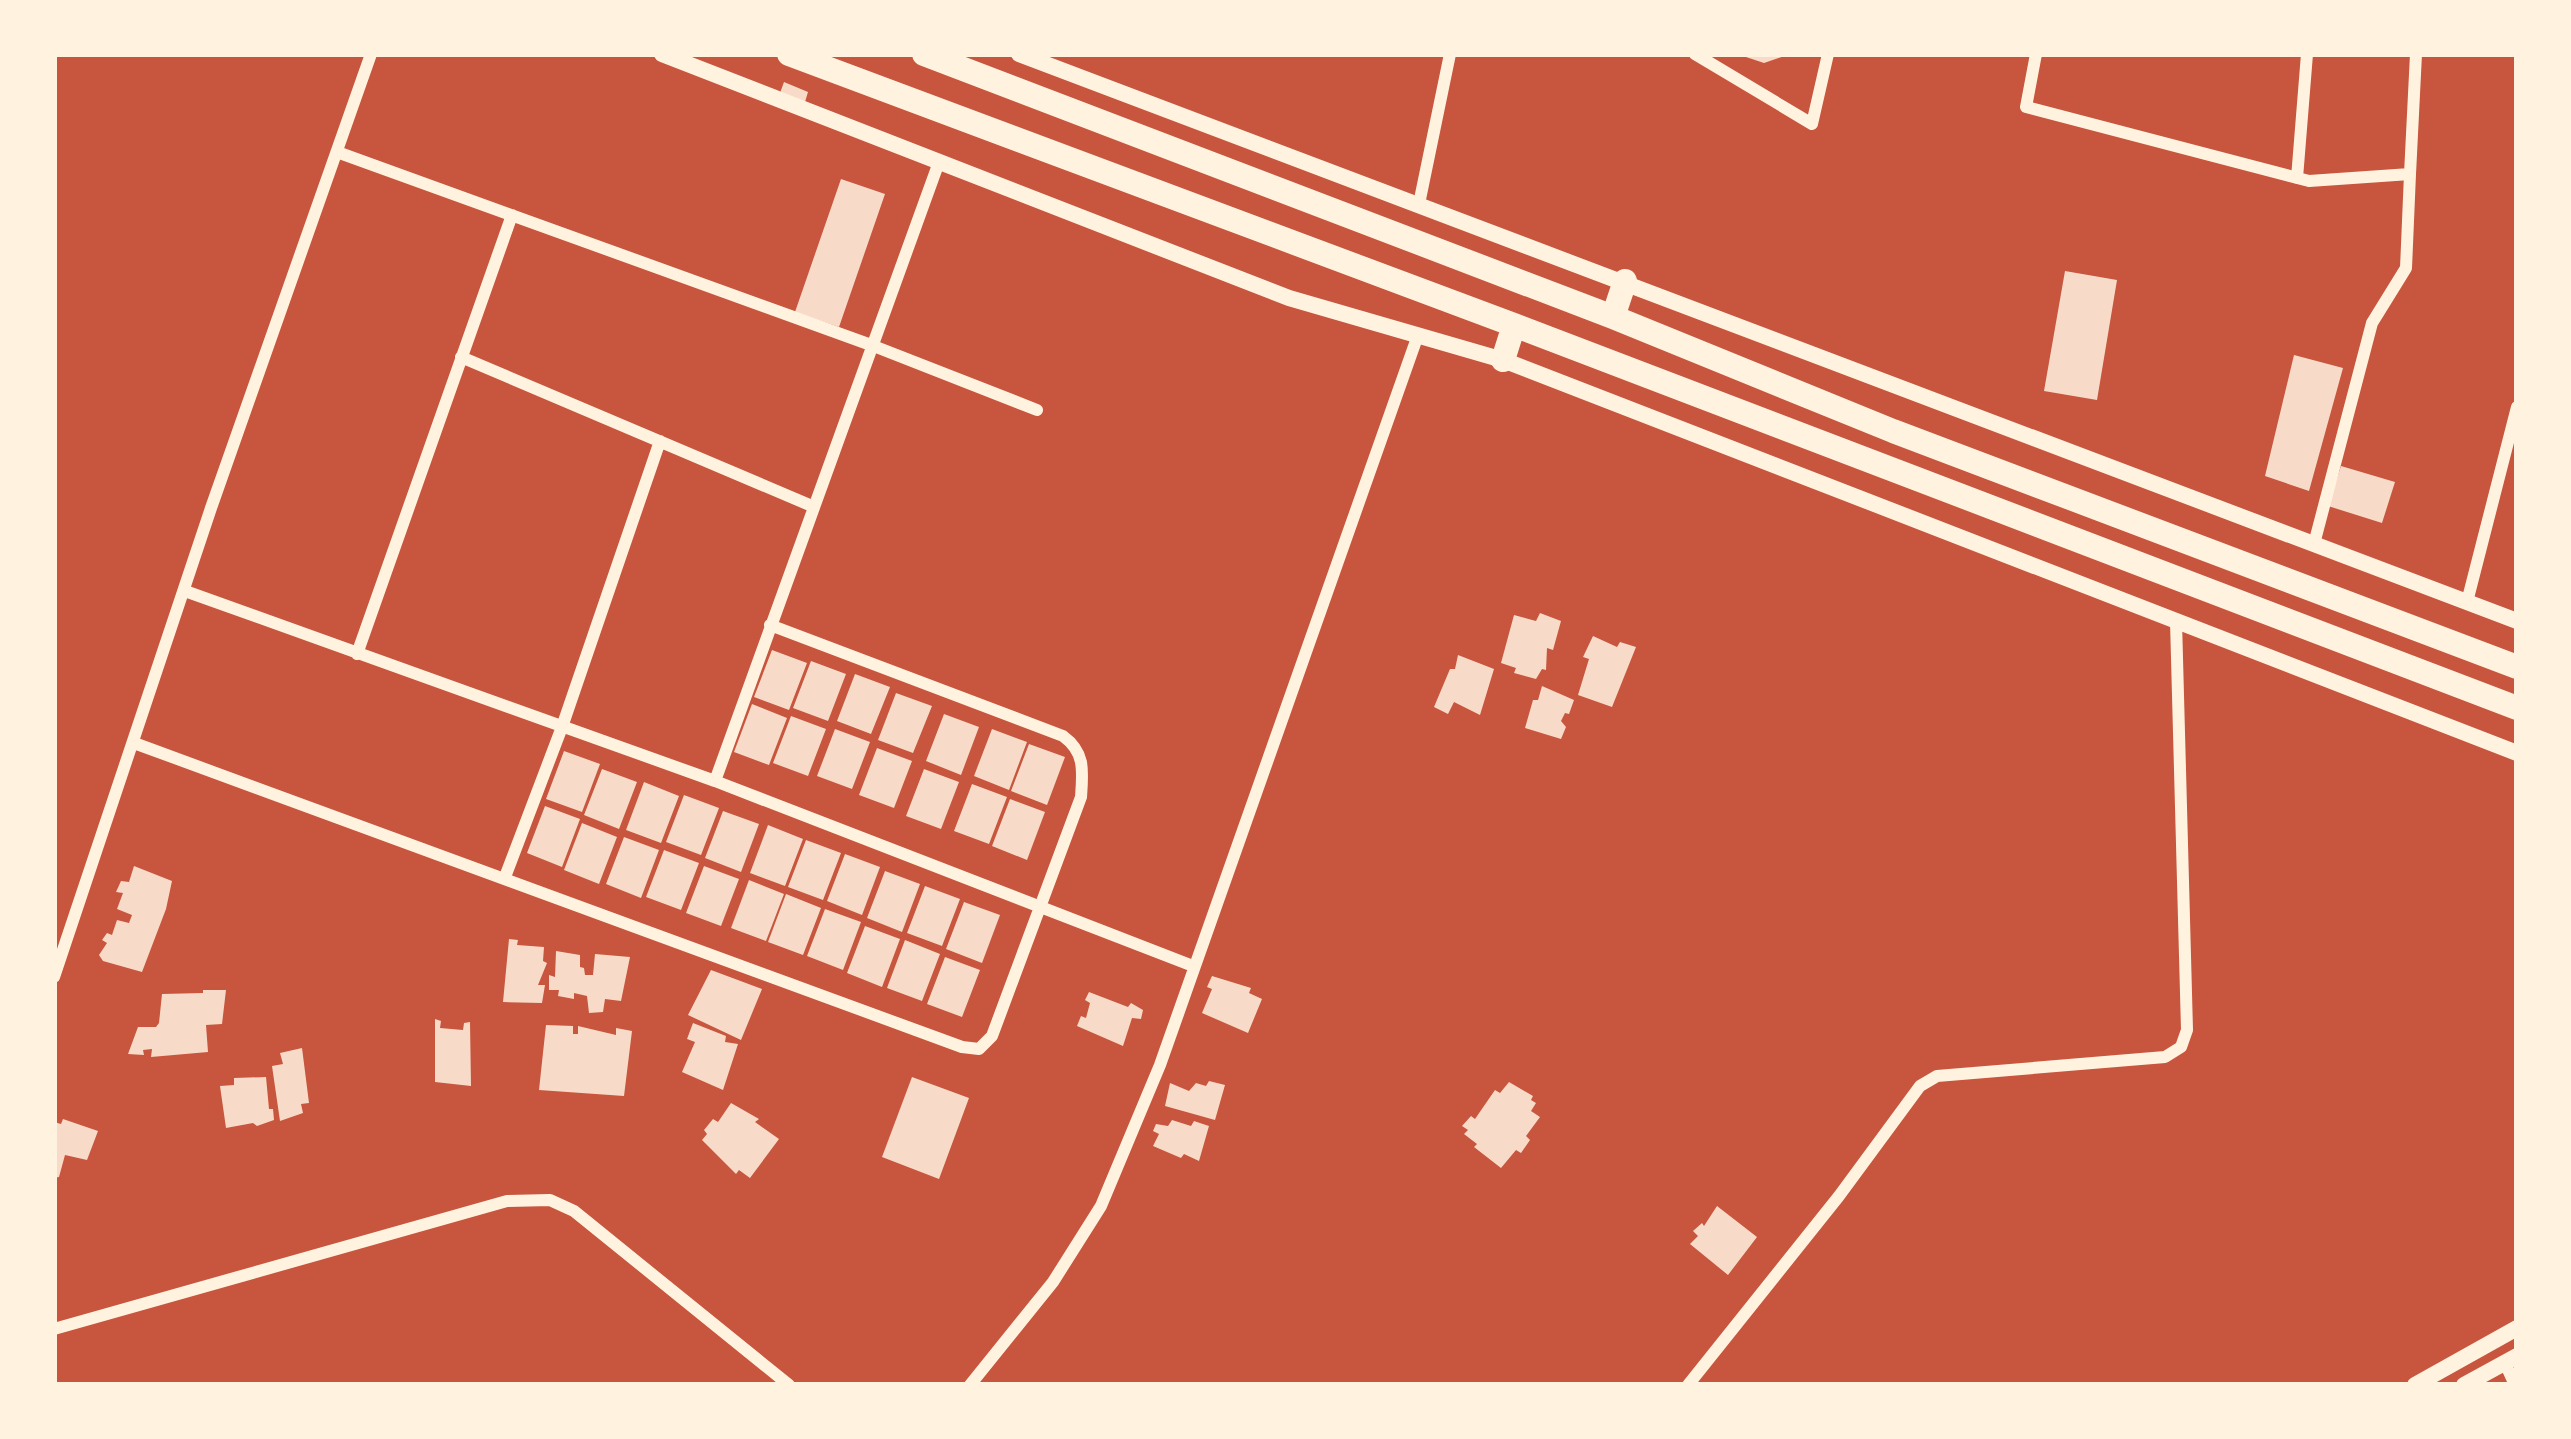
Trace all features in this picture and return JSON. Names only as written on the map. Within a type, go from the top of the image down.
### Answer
[{"type":"highway","points":[[789,54],[2517,708]]},
{"type":"highway","points":[[924,54],[1612,316],[1893,431],[2517,667]]},
{"type":"highway","points":[[1612,316],[1625,281]]},
{"type":"highway","points":[[1503,360],[1514,326]]},
{"type":"street","points":[[54,977],[371,54]]},
{"type":"street","points":[[662,54],[1289,298],[1503,360],[2517,753]]},
{"type":"street","points":[[1018,54],[2517,621]]},
{"type":"street","points":[[1419,204],[1450,54]]},
{"type":"street","points":[[1695,54],[1812,124],[1828,54]]},
{"type":"street","points":[[2036,54],[2026,107],[2309,181],[2410,174]]},
{"type":"street","points":[[2296,178],[2307,54]]},
{"type":"street","points":[[2314,544],[2372,323],[2406,268],[2416,54]]},
{"type":"street","points":[[337,152],[872,345],[1037,410]]},
{"type":"street","points":[[715,781],[938,162]]},
{"type":"street","points":[[357,654],[512,215]]},
{"type":"street","points":[[970,1385],[1053,1282],[1101,1206],[1160,1065],[1418,335]]},
{"type":"street","points":[[461,357],[812,506]]},
{"type":"street","points":[[2467,602],[2517,407]]},
{"type":"street","points":[[505,878],[660,442]]},
{"type":"street","points":[[185,591],[715,781],[1193,966]]},
{"type":"street","points":[[1688,1385],[1920,1086],[1937,1076],[2165,1057],[2181,1047],[2187,1030],[2176,621]]},
{"type":"street","points":[[134,743],[962,1047],[979,1049],[992,1036],[1081,797],[1083,764],[1077,746],[1063,736],[770,625]]},
{"type":"street","points":[[54,1329],[508,1201],[550,1200],[574,1211],[789,1385]]},
{"type":"street","points":[[2416,1385],[2517,1328]]},
{"type":"street","points":[[2464,1385],[2511,1359],[2515,1385]]},
{"type":"building","points":[[1737,54],[1790,54],[1764,63]]},
{"type":"building","points":[[784,82],[808,92],[805,102],[780,93]]},
{"type":"building","points":[[841,179],[885,194],[839,327],[795,312]]},
{"type":"building","points":[[2065,271],[2117,280],[2097,400],[2044,391]]},
{"type":"building","points":[[2294,355],[2343,368],[2309,491],[2265,476]]},
{"type":"building","points":[[2341,466],[2395,482],[2382,523],[2328,506]]},
{"type":"building","points":[[1540,613],[1561,621],[1553,650],[1547,648],[1546,670],[1536,679],[1514,673],[1516,668],[1501,663],[1514,615],[1536,621]]},
{"type":"building","points":[[1593,636],[1617,647],[1620,642],[1636,647],[1612,707],[1578,695],[1589,659],[1583,657]]},
{"type":"building","points":[[772,650],[807,663],[789,710],[754,697]]},
{"type":"building","points":[[1458,655],[1494,669],[1480,715],[1454,702],[1448,714],[1434,707]]},
{"type":"building","points":[[811,661],[846,674],[828,721],[793,708]]},
{"type":"building","points":[[855,674],[890,687],[871,734],[837,721]]},
{"type":"building","points":[[1542,686],[1574,700],[1561,721],[1566,727],[1561,739],[1525,728]]},
{"type":"building","points":[[896,693],[932,706],[913,753],[878,740]]},
{"type":"building","points":[[752,704],[787,718],[769,765],[734,752]]},
{"type":"building","points":[[944,714],[979,727],[961,775],[926,761]]},
{"type":"building","points":[[791,716],[826,729],[808,776],[773,763]]},
{"type":"building","points":[[835,729],[870,742],[852,789],[817,776]]},
{"type":"building","points":[[992,729],[1027,742],[1009,790],[974,776]]},
{"type":"building","points":[[1029,744],[1065,757],[1047,805],[1011,791]]},
{"type":"building","points":[[877,748],[912,761],[894,808],[859,795]]},
{"type":"building","points":[[564,751],[600,764],[582,812],[546,799]]},
{"type":"building","points":[[602,769],[637,782],[619,829],[584,815]]},
{"type":"building","points":[[924,769],[959,782],[941,829],[906,816]]},
{"type":"building","points":[[644,782],[679,796],[661,843],[626,830]]},
{"type":"building","points":[[972,784],[1007,797],[989,844],[954,831]]},
{"type":"building","points":[[684,795],[719,808],[701,855],[666,842]]},
{"type":"building","points":[[1010,799],[1045,812],[1027,860],[992,846]]},
{"type":"building","points":[[545,806],[580,819],[562,867],[527,853]]},
{"type":"building","points":[[723,811],[759,824],[741,872],[705,858]]},
{"type":"building","points":[[582,823],[617,837],[599,884],[564,870]]},
{"type":"building","points":[[768,825],[803,839],[785,886],[750,873]]},
{"type":"building","points":[[624,837],[659,850],[641,898],[606,884]]},
{"type":"building","points":[[806,840],[841,853],[823,900],[788,887]]},
{"type":"building","points":[[664,850],[699,863],[681,910],[646,897]]},
{"type":"building","points":[[845,854],[880,867],[862,915],[827,901]]},
{"type":"building","points":[[134,866],[172,881],[142,972],[103,961],[99,955],[107,943],[102,940],[107,933],[112,935],[117,920],[129,923],[132,915],[117,909],[123,893],[116,892],[121,881],[129,882]]},
{"type":"building","points":[[704,866],[739,879],[721,926],[686,913]]},
{"type":"building","points":[[885,871],[920,884],[902,932],[867,918]]},
{"type":"building","points":[[749,880],[784,894],[766,941],[731,928]]},
{"type":"building","points":[[925,886],[960,899],[942,946],[907,933]]},
{"type":"building","points":[[786,894],[821,908],[803,955],[768,942]]},
{"type":"building","points":[[964,902],[1000,915],[982,963],[946,949]]},
{"type":"building","points":[[825,909],[861,922],[843,970],[807,956]]},
{"type":"building","points":[[865,926],[900,939],[882,987],[847,973]]},
{"type":"building","points":[[509,939],[518,940],[517,945],[544,947],[547,963],[538,985],[545,985],[542,1003],[503,1002]]},
{"type":"building","points":[[905,940],[940,954],[922,1001],[887,988]]},
{"type":"building","points":[[556,951],[580,955],[585,975],[593,975],[595,954],[630,957],[621,1001],[605,999],[603,1012],[589,1013],[587,996],[574,993],[574,999],[549,990],[549,975],[555,977]]},
{"type":"building","points":[[945,957],[980,970],[962,1017],[927,1004]]},
{"type":"building","points":[[711,970],[762,989],[741,1040],[688,1015]]},
{"type":"building","points":[[1212,976],[1251,988],[1249,993],[1262,999],[1248,1033],[1202,1013]]},
{"type":"building","points":[[226,990],[222,1024],[206,1025],[208,1052],[151,1057],[152,1049],[143,1050],[144,1055],[128,1054],[138,1027],[159,1023],[162,994]]},
{"type":"building","points":[[1089,992],[1143,1010],[1141,1019],[1132,1018],[1123,1046],[1077,1026],[1081,1016],[1086,1018]]},
{"type":"building","points":[[435,1019],[441,1021],[440,1028],[463,1030],[464,1023],[470,1022],[471,1086],[435,1082]]},
{"type":"building","points":[[693,1023],[726,1036],[725,1042],[738,1044],[723,1090],[682,1072],[695,1042],[687,1039]]},
{"type":"building","points":[[546,1025],[573,1026],[573,1034],[578,1034],[578,1026],[616,1035],[616,1028],[632,1031],[624,1096],[539,1090]]},
{"type":"building","points":[[302,1048],[309,1103],[301,1104],[303,1113],[280,1121],[272,1066],[283,1064],[280,1053]]},
{"type":"building","points":[[266,1077],[274,1120],[226,1128],[220,1086],[234,1085],[234,1078]]},
{"type":"building","points":[[912,1077],[969,1098],[939,1179],[882,1157]]},
{"type":"building","points":[[1209,1081],[1225,1085],[1215,1120],[1165,1106],[1170,1083],[1189,1091],[1196,1083],[1206,1086]]},
{"type":"building","points":[[1509,1082],[1533,1096],[1536,1103],[1531,1111],[1540,1117],[1521,1153],[1516,1150],[1501,1168],[1474,1147],[1477,1144],[1462,1126],[1471,1116],[1475,1119],[1495,1090],[1500,1093]]},
{"type":"building","points":[[731,1103],[759,1119],[755,1122],[779,1139],[750,1178],[739,1170],[736,1174],[702,1140],[707,1134],[704,1130],[713,1119],[718,1122]]},
{"type":"building","points":[[63,1119],[98,1131],[87,1160],[65,1155],[59,1177],[54,1178],[54,1122],[61,1124]]},
{"type":"building","points":[[1172,1120],[1209,1126],[1199,1161],[1153,1146],[1159,1134],[1153,1131],[1156,1124],[1168,1126]]},
{"type":"building","points":[[1717,1206],[1757,1237],[1728,1275],[1690,1244],[1698,1236],[1693,1231],[1704,1226]]}]
